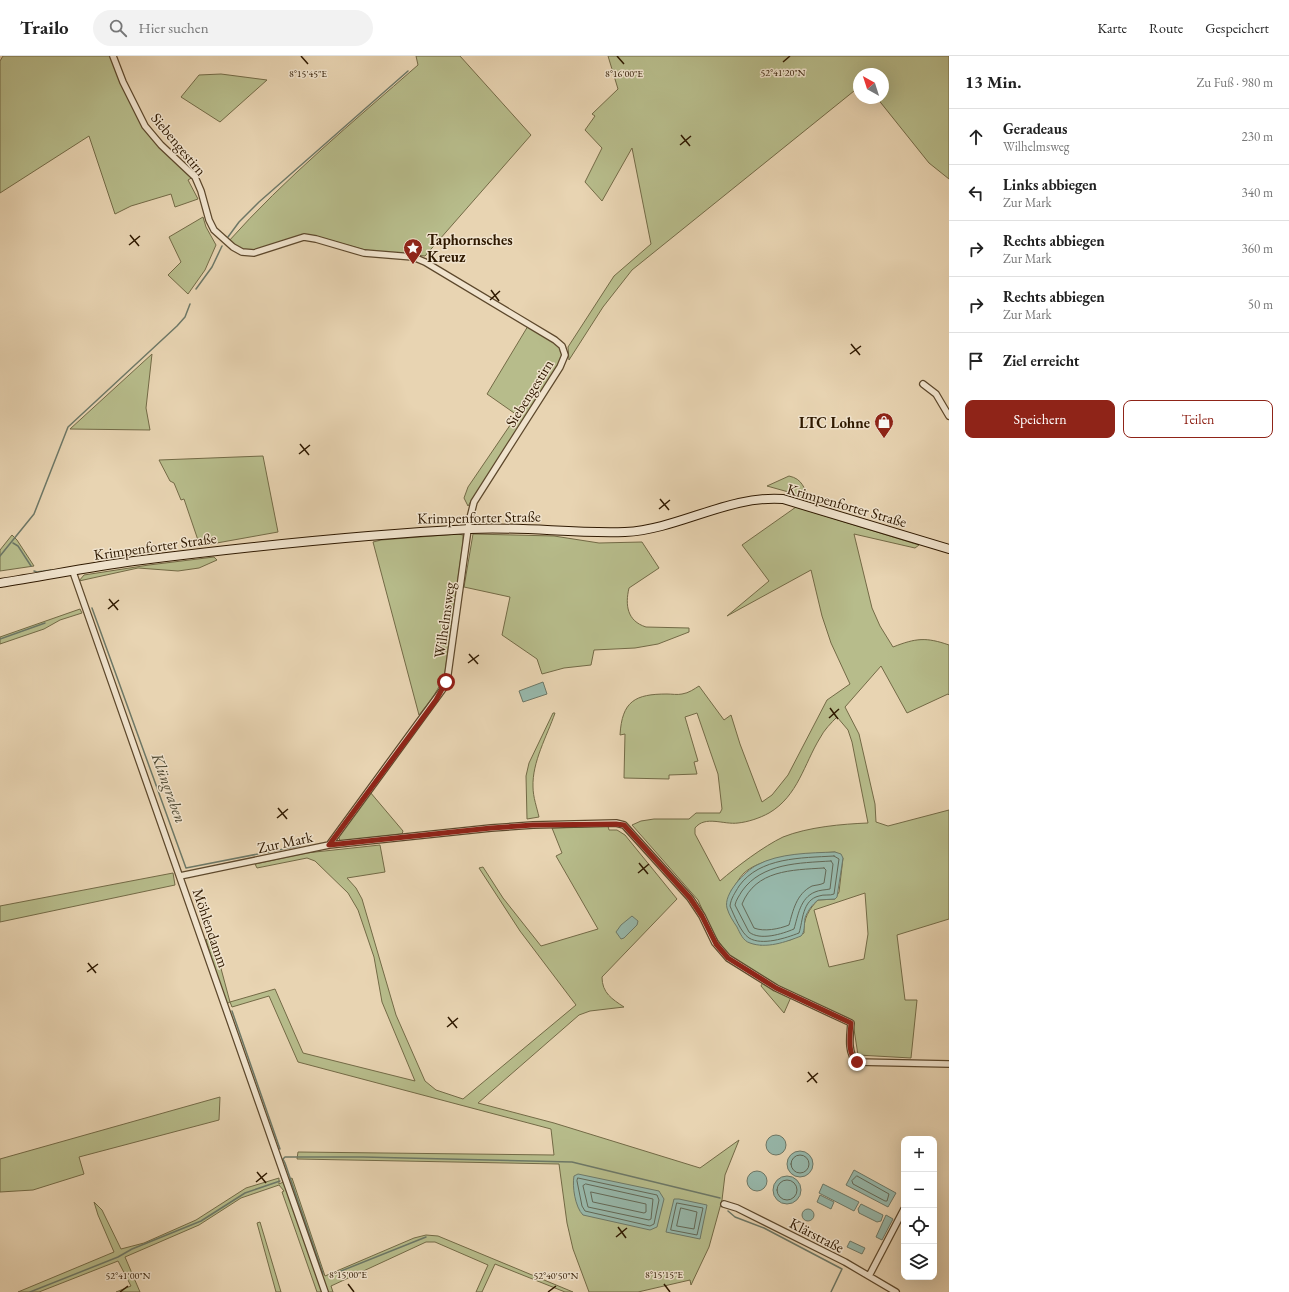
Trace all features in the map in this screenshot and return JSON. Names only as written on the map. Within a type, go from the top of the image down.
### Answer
[{"type":"street","name":"Siebengestirn","points":[[113,56],[126,89],[145,126],[161,145],[195,177],[201,191],[209,220],[214,230],[233,247],[242,252],[254,253],[304,237],[364,253],[414,257],[529,323],[562,346],[566,355],[563,362],[474,502],[469,529]]},
{"type":"street","points":[[923,384],[936,394],[949,416]]},
{"type":"street","name":"Krimpenforter Straße","points":[[0,583],[132,562],[288,542],[494,528],[598,532],[636,531],[667,525],[732,504],[766,498],[783,499],[949,549]]},
{"type":"street","name":"Wilhelmsweg","points":[[329,845],[443,689],[448,674],[469,529]]},
{"type":"street","name":"Möhlendamm","points":[[73,572],[325,1292]]},
{"type":"street","name":"Zur Mark","points":[[180,876],[329,845],[533,825],[624,825],[690,898],[702,916],[716,944],[728,958],[776,988],[851,1023],[850,1042],[853,1059],[857,1062],[949,1064]]},
{"type":"street","name":"Klärstraße","points":[[724,1204],[737,1208],[869,1276],[896,1292]]},
{"type":"street","points":[[869,1276],[901,1215]]},
{"type":"green space","points":[[3,56],[110,56],[121,84],[147,133],[193,177],[188,180],[198,199],[175,207],[171,194],[131,206],[115,214],[89,136],[0,193],[0,61]]},
{"type":"green space","points":[[416,56],[460,56],[531,135],[425,256],[365,250],[316,236],[254,251],[242,249],[228,242],[296,173],[418,65]]},
{"type":"green space","points":[[608,56],[949,56],[949,179],[929,163],[882,104],[889,104],[889,68],[853,68],[853,92],[632,270],[603,307],[569,360],[568,347],[614,276],[651,244],[632,148],[602,201],[585,182],[602,148],[585,130],[595,116],[592,114],[618,89]]},
{"type":"green space","points":[[221,74],[267,80],[220,122],[181,97],[199,75]]},
{"type":"green space","points":[[203,217],[206,227],[216,245],[205,270],[188,294],[168,275],[181,262],[169,237]]},
{"type":"green space","points":[[528,326],[543,334],[557,345],[563,355],[561,361],[468,506],[464,498],[468,487],[517,415],[487,394]]},
{"type":"green space","points":[[152,354],[146,408],[150,430],[70,429]]},
{"type":"green space","points":[[263,456],[278,532],[200,546],[184,499],[181,500],[174,483],[170,481],[159,460]]},
{"type":"green space","points":[[789,476],[794,477],[802,484],[810,498],[767,486]]},
{"type":"green space","points":[[796,507],[919,545],[915,548],[854,534],[872,608],[880,626],[893,647],[915,640],[934,641],[949,645],[949,695],[948,694],[907,713],[881,666],[845,707],[859,734],[875,804],[876,822],[888,826],[949,810],[949,919],[897,935],[905,1000],[917,1000],[911,1058],[858,1055],[853,1023],[777,986],[728,955],[713,933],[698,900],[632,825],[641,821],[654,819],[689,819],[696,813],[720,813],[722,809],[718,774],[697,713],[685,717],[698,761],[694,762],[697,774],[669,775],[669,779],[624,778],[625,734],[620,735],[621,723],[627,707],[632,702],[639,698],[656,694],[685,693],[699,686],[724,720],[731,715],[740,744],[762,802],[772,795],[788,775],[827,700],[850,684],[831,643],[822,616],[811,570],[727,616],[769,581],[742,545]],"holes":[[[837,717],[848,730],[852,742],[868,823],[814,828],[783,837],[750,857],[720,881],[695,834],[695,828],[699,824],[709,821],[733,823],[750,821],[769,813],[779,806],[794,789],[814,748],[824,732]],[[835,852],[843,858],[839,892],[835,899],[818,900],[815,903],[809,911],[804,923],[804,933],[790,940],[760,945],[731,891],[744,873],[753,867],[763,862],[788,856]],[[865,893],[868,934],[864,959],[829,967],[814,910]]]},
{"type":"green space","points":[[458,534],[463,535],[463,542],[445,672],[431,700],[419,715],[373,542],[381,540]]},
{"type":"green space","points":[[473,534],[554,536],[599,543],[642,542],[659,568],[629,588],[627,600],[631,617],[646,627],[689,628],[689,632],[658,644],[635,648],[594,650],[591,665],[564,668],[542,674],[537,659],[502,635],[510,597],[464,587]]},
{"type":"green space","points":[[12,535],[34,566],[0,571],[0,550]]},
{"type":"green space","points":[[214,557],[217,560],[199,568],[178,571],[138,568],[79,581],[84,575]]},
{"type":"green space","points":[[80,609],[82,613],[60,620],[44,629],[0,644],[0,637]]},
{"type":"green space","points":[[553,713],[555,713],[537,759],[533,778],[534,795],[539,817],[527,819],[526,776],[529,763]]},
{"type":"green space","points":[[370,792],[403,831],[402,834],[340,841],[338,835]]},
{"type":"green space","points":[[608,826],[609,830],[617,830],[625,835],[677,899],[602,977],[602,983],[608,995],[624,1007],[590,1011],[579,1015],[478,1103],[554,1123],[700,1168],[739,1140],[725,1175],[722,1200],[709,1247],[691,1285],[690,1280],[638,1292],[589,1292],[573,1249],[567,1223],[559,1164],[297,1159],[298,1152],[554,1155],[551,1129],[298,1062],[269,996],[232,1007],[230,1002],[275,989],[303,1053],[415,1081],[382,1002],[374,957],[358,910],[348,893],[315,861],[307,858],[257,868],[255,864],[306,853],[380,845],[385,872],[347,878],[356,888],[362,899],[396,1015],[425,1081],[436,1090],[463,1099],[576,1005],[520,931],[479,868],[483,867],[503,898],[541,946],[598,929],[556,856],[562,853],[552,828]]},
{"type":"green space","points":[[173,873],[175,885],[0,922],[0,906]]},
{"type":"green space","points":[[212,935],[230,1002],[226,1004],[206,940]]},
{"type":"green space","points":[[763,982],[791,997],[784,1013],[761,986]]},
{"type":"green space","points":[[220,1097],[219,1120],[79,1157],[84,1174],[33,1190],[0,1192],[0,1159]]},
{"type":"green space","points":[[279,1178],[279,1184],[292,1178],[325,1276],[414,1238],[426,1235],[438,1236],[573,1292],[565,1292],[495,1264],[482,1292],[476,1292],[488,1265],[435,1242],[426,1242],[331,1286],[333,1292],[317,1292],[282,1192],[284,1191],[279,1185],[241,1198],[199,1225],[125,1257],[140,1292],[116,1292],[131,1286],[118,1261],[39,1292],[18,1292],[114,1252],[94,1202],[102,1210],[121,1249],[144,1243],[196,1220],[246,1188]]},
{"type":"green space","points":[[260,1222],[281,1292],[276,1292],[257,1223]]},
{"type":"water","points":[[543,682],[547,694],[523,702],[519,691]]},
{"type":"water","points":[[835,852],[841,854],[843,858],[837,897],[835,899],[818,900],[814,904],[805,918],[804,930],[801,936],[769,945],[756,945],[744,939],[729,913],[727,902],[728,896],[736,884],[747,872],[757,865],[775,858],[795,854]]},
{"type":"water","points":[[632,916],[638,921],[637,925],[624,938],[621,939],[616,932],[621,925]]},
{"type":"water","points":[[776,1135],[783,1138],[786,1145],[783,1152],[776,1155],[769,1152],[766,1145],[769,1138]]},
{"type":"water","points":[[800,1151],[809,1155],[813,1164],[809,1173],[800,1177],[791,1173],[787,1164],[791,1155]]},
{"type":"water","points":[[854,1170],[896,1193],[888,1207],[846,1185]]},
{"type":"water","points":[[757,1171],[764,1174],[767,1181],[764,1188],[757,1191],[750,1188],[747,1181],[750,1174]]},
{"type":"water","points":[[578,1174],[659,1191],[664,1199],[657,1227],[650,1230],[583,1215],[576,1202],[574,1191],[573,1180],[574,1176]]},
{"type":"water","points":[[787,1176],[797,1180],[801,1190],[797,1200],[787,1204],[777,1200],[773,1190],[777,1180]]},
{"type":"water","points":[[823,1184],[859,1202],[854,1211],[819,1193]]},
{"type":"water","points":[[820,1195],[834,1202],[831,1209],[817,1202]]},
{"type":"water","points":[[674,1199],[707,1205],[700,1239],[666,1232]]},
{"type":"water","points":[[861,1204],[883,1215],[881,1221],[877,1222],[859,1213],[858,1209]]},
{"type":"water","points":[[808,1209],[812,1211],[814,1215],[812,1219],[808,1221],[804,1219],[802,1215],[804,1211]]},
{"type":"water","points":[[886,1215],[893,1219],[882,1240],[876,1237]]},
{"type":"water","points":[[850,1241],[865,1248],[862,1254],[847,1247]]},
{"type":"waterway","points":[[228,237],[239,222],[259,202],[408,71]]},
{"type":"waterway","points":[[196,289],[212,267],[222,246]]},
{"type":"waterway","points":[[0,556],[34,514],[68,427],[177,326],[185,317],[190,304]]},
{"type":"waterway","points":[[13,543],[18,546],[31,566]]},
{"type":"waterway","points":[[34,571],[51,570]]},
{"type":"waterway","name":"Klüngraben","points":[[92,608],[186,868],[299,846]]},
{"type":"waterway","points":[[0,639],[45,623]]},
{"type":"waterway","points":[[232,1011],[280,1149]]},
{"type":"waterway","points":[[323,1274],[283,1159],[285,1157],[363,1157],[572,1162],[720,1198]]},
{"type":"waterway","points":[[30,1292],[118,1257],[132,1249],[201,1221],[245,1193],[280,1181]]},
{"type":"waterway","points":[[728,1211],[735,1217],[764,1228],[842,1269],[831,1292]]},
{"type":"waterway","points":[[336,1273],[426,1237]]},
{"type":"place","name":"Taphornsches Kreuz","points":[[413,265]]},
{"type":"place","name":"LTC Lohne","points":[[884,439]]},
{"type":"route","points":[[446,682],[436,700],[329,845],[533,825],[624,825],[633,833],[690,898],[702,916],[716,944],[728,958],[776,988],[851,1023],[850,1042],[853,1059],[857,1062]]}]
